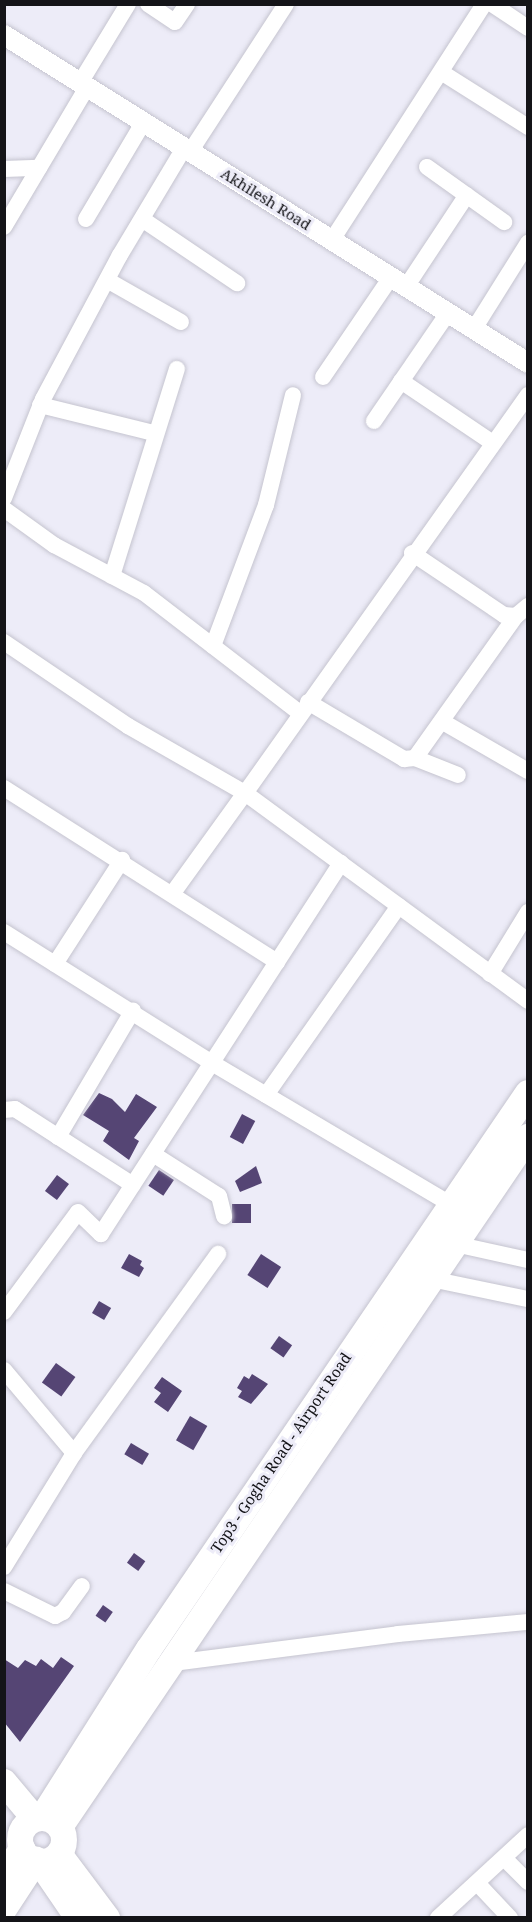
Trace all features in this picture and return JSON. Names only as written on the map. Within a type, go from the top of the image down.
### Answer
[{"type":"main road","name":"Top3 - Gogha Road - Airport Road","points":[[4,1909],[39,1840],[144,1657],[528,1093]]},
{"type":"main road","name":"Top3 - Gogha Road - Airport Road","points":[[39,1840],[171,1665],[528,1137]]},
{"type":"main road","points":[[4,1782],[39,1840],[78,1917]]},
{"type":"main road","points":[[4,1807],[39,1840],[107,1917]]},
{"type":"main road","points":[[4,1875],[39,1840]]},
{"type":"street","points":[[4,227],[39,168],[128,4]]},
{"type":"street","points":[[148,4],[175,22],[187,4]]},
{"type":"street","points":[[4,498],[40,405],[106,280],[187,150],[286,4]]},
{"type":"street","points":[[332,240],[484,4]]},
{"type":"street","points":[[492,4],[528,27]]},
{"type":"street","name":"Akhilesh Road","points":[[4,35],[528,363]]},
{"type":"street","points":[[441,72],[528,127]]},
{"type":"street","points":[[86,219],[143,123]]},
{"type":"street","points":[[427,167],[504,222]]},
{"type":"street","points":[[4,169],[39,168]]},
{"type":"street","points":[[323,378],[467,195]]},
{"type":"street","points":[[142,219],[237,283]]},
{"type":"street","points":[[474,329],[528,243]]},
{"type":"street","points":[[106,280],[182,322]]},
{"type":"street","points":[[374,421],[448,313]]},
{"type":"street","points":[[112,576],[154,433],[177,369]]},
{"type":"street","points":[[401,381],[493,443]]},
{"type":"street","points":[[173,893],[412,553],[528,395]]},
{"type":"street","points":[[213,646],[266,505],[293,396]]},
{"type":"street","points":[[40,405],[154,433]]},
{"type":"street","points":[[4,509],[54,545],[144,593],[213,646],[304,707],[404,759],[415,758],[458,775]]},
{"type":"street","points":[[412,553],[504,615],[522,611]]},
{"type":"street","points":[[415,758],[522,611]]},
{"type":"street","points":[[4,642],[128,726],[245,793],[528,1001]]},
{"type":"street","points":[[443,722],[528,771]]},
{"type":"street","points":[[4,788],[122,860],[277,962]]},
{"type":"street","points":[[55,964],[122,860]]},
{"type":"street","points":[[4,1312],[78,1212],[101,1233],[341,863]]},
{"type":"street","points":[[266,1095],[399,906]]},
{"type":"street","points":[[490,974],[528,912]]},
{"type":"street","points":[[4,932],[132,1010],[212,1063],[452,1204]]},
{"type":"street","points":[[58,1137],[132,1010]]},
{"type":"street","points":[[4,1110],[15,1109],[132,1185]]},
{"type":"street","points":[[153,1154],[219,1196],[224,1216]]},
{"type":"street","points":[[455,1244],[528,1260]]},
{"type":"street","points":[[4,1567],[74,1453],[218,1254]]},
{"type":"street","points":[[431,1279],[528,1299]]},
{"type":"street","points":[[4,1370],[74,1453]]},
{"type":"street","points":[[4,1592],[54,1616],[63,1612],[82,1586]]},
{"type":"street","points":[[144,1657],[171,1665],[398,1634],[528,1622]]},
{"type":"street","points":[[448,1915],[528,1835]]},
{"type":"street","points":[[504,1858],[528,1882]]},
{"type":"street","points":[[478,1884],[510,1917]]},
{"type":"building","points":[[99,1093],[112,1099],[125,1112],[136,1094],[157,1107],[134,1138],[139,1141],[129,1160],[103,1141],[109,1131],[83,1115]]},
{"type":"building","points":[[242,1114],[255,1121],[243,1144],[230,1137]]},
{"type":"building","points":[[256,1166],[262,1183],[240,1192],[235,1181]]},
{"type":"building","points":[[159,1170],[174,1180],[163,1196],[148,1186]]},
{"type":"building","points":[[57,1175],[69,1184],[57,1200],[45,1191]]},
{"type":"building","points":[[232,1204],[251,1204],[251,1223],[232,1223]]},
{"type":"building","points":[[129,1254],[142,1261],[140,1265],[144,1268],[139,1277],[121,1268]]},
{"type":"building","points":[[261,1254],[281,1267],[268,1288],[247,1275]]},
{"type":"building","points":[[99,1301],[111,1308],[104,1320],[92,1313]]},
{"type":"building","points":[[279,1336],[292,1345],[284,1357],[270,1348]]},
{"type":"building","points":[[56,1363],[75,1377],[61,1397],[42,1382]]},
{"type":"building","points":[[252,1374],[268,1384],[251,1404],[238,1397],[242,1391],[237,1388],[244,1376],[249,1379]]},
{"type":"building","points":[[162,1377],[182,1391],[168,1412],[154,1402],[161,1393],[154,1388]]},
{"type":"building","points":[[190,1416],[207,1426],[193,1450],[176,1440]]},
{"type":"building","points":[[131,1443],[149,1454],[142,1465],[124,1454]]},
{"type":"building","points":[[134,1553],[145,1561],[138,1571],[127,1563]]},
{"type":"building","points":[[103,1605],[113,1612],[105,1623],[96,1616]]},
{"type":"building","points":[[61,1657],[74,1666],[20,1742],[4,1722],[4,1659],[18,1668],[25,1660],[36,1666],[41,1659],[53,1668]]}]
